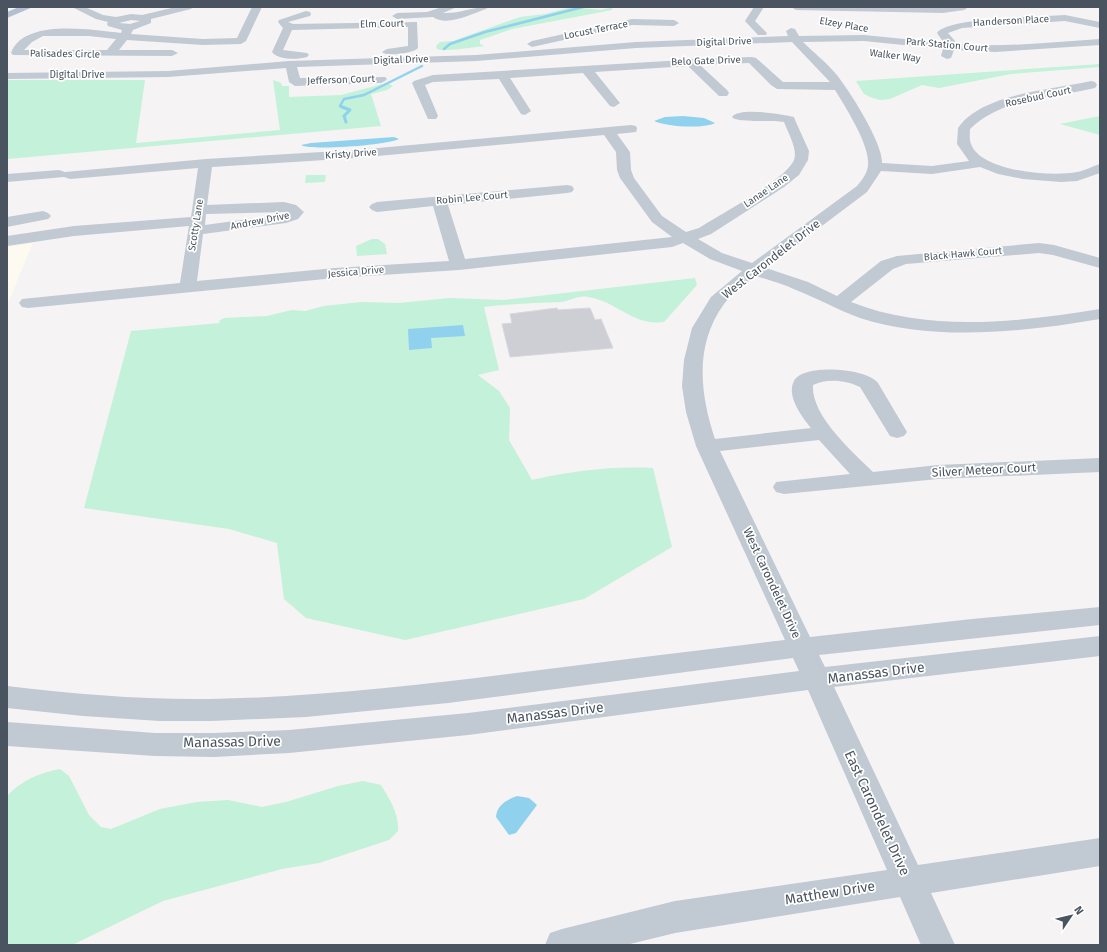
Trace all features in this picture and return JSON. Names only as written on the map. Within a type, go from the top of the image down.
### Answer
[{"type":"main road","points":[[7,15],[28,7]]},
{"type":"street","name":"Palisades Circle","points":[[65,7],[77,7],[103,18],[116,20],[131,17],[144,18],[188,7]]},
{"type":"street","points":[[136,7],[121,12],[135,13],[159,7]]},
{"type":"street","points":[[233,57],[257,7]]},
{"type":"street","points":[[296,7],[306,14],[321,17],[428,15],[454,17],[484,7]]},
{"type":"street","points":[[428,15],[452,7]]},
{"type":"street","points":[[758,7],[750,21],[762,33]]},
{"type":"street","points":[[796,7],[943,10],[964,7]]},
{"type":"street","name":"Elzey Place","points":[[852,28],[866,31],[888,24],[876,14],[874,9]]},
{"type":"street","points":[[670,11],[677,18],[671,32],[678,43]]},
{"type":"street","points":[[266,65],[267,59],[279,54],[277,52],[289,26],[283,22],[285,20],[306,14]]},
{"type":"street","name":"Palisades Circle","points":[[110,54],[126,32],[147,21],[144,18]]},
{"type":"street","name":"Handerson Place","points":[[943,34],[943,31],[947,28],[972,23],[1065,18],[1100,25]]},
{"type":"street","name":"Palisades Circle","points":[[116,20],[112,24],[126,32]]},
{"type":"street","name":"Locust Terrace","points":[[518,47],[562,36],[632,22],[674,23]]},
{"type":"street","name":"Elm Court","points":[[279,54],[392,52],[413,48],[413,24],[289,26]]},
{"type":"street","points":[[794,26],[791,30],[795,39],[822,65],[838,86],[868,140],[876,163],[926,170],[981,163],[1008,172],[1044,178],[1076,177],[1100,168]]},
{"type":"street","points":[[901,31],[916,34],[943,34],[950,41],[950,46]]},
{"type":"street","name":"Palisades Circle","points":[[172,53],[17,53],[19,47],[28,40],[42,33],[126,32],[182,40],[241,41]]},
{"type":"street","name":"Park Station Court","points":[[795,39],[864,38],[981,49],[1098,43]]},
{"type":"street","name":"Digital Drive","points":[[7,76],[162,74],[266,65],[539,54],[678,43],[795,39]]},
{"type":"street","points":[[162,74],[172,53],[182,40]]},
{"type":"street","name":"Walker Way","points":[[938,58],[947,56],[950,46]]},
{"type":"street","points":[[1023,48],[1043,58]]},
{"type":"street","points":[[539,54],[557,72]]},
{"type":"street","name":"Belo Gate Drive","points":[[432,116],[418,83],[433,79],[503,76],[689,61],[752,60],[775,83],[781,86],[838,86]]},
{"type":"street","points":[[689,61],[723,93]]},
{"type":"street","name":"Jefferson Court","points":[[291,64],[295,82],[381,79]]},
{"type":"street","points":[[587,70],[614,103]]},
{"type":"street","points":[[503,76],[525,111]]},
{"type":"street","name":"Rosebud Court","points":[[1078,77],[1096,84]]},
{"type":"street","name":"Rosebud Court","points":[[981,163],[967,152],[963,144],[964,128],[976,116],[1010,102],[1096,84]]},
{"type":"street","name":"Lanae Lane","points":[[684,238],[704,231],[779,184],[794,172],[801,160],[802,151],[789,120],[773,116],[738,117]]},
{"type":"street","name":"Kristy Drive","points":[[7,178],[206,163],[356,154],[631,129]]},
{"type":"street","points":[[608,131],[623,152],[624,170],[630,183],[657,220],[664,226],[716,256],[802,286],[854,311],[885,319],[953,326],[1065,320],[1100,314]]},
{"type":"street","name":"Scotty Lane","points":[[188,287],[196,221],[206,163]]},
{"type":"street","name":"West Carondelet Drive","points":[[817,680],[707,446],[696,412],[692,386],[693,360],[701,328],[717,301],[730,288],[754,269],[862,189],[870,180],[876,163]]},
{"type":"street","name":"Robin Lee Court","points":[[377,207],[567,189]]},
{"type":"street","points":[[439,201],[459,265]]},
{"type":"street","name":"Andrew Drive","points":[[7,241],[74,231],[196,221],[286,218],[293,216],[296,212],[292,208],[284,207],[196,221]]},
{"type":"street","points":[[7,222],[43,216]]},
{"type":"street","name":"Jessica Drive","points":[[28,303],[335,273],[459,265],[657,244],[684,238]]},
{"type":"street","name":"Black Hawk Court","points":[[839,303],[887,265],[903,259],[1039,248],[1054,250],[1100,263]]},
{"type":"street","points":[[868,479],[838,449],[810,413],[801,387],[803,382],[816,376],[849,376],[863,380],[868,383],[897,432]]},
{"type":"street","points":[[707,446],[825,433]]},
{"type":"street","name":"Silver Meteor Court","points":[[784,487],[938,472],[1100,465]]},
{"type":"street","points":[[7,698],[136,709],[210,710],[289,708],[377,701],[803,649],[1100,616]]},
{"type":"street","name":"Manassas Drive","points":[[7,734],[82,741],[162,744],[242,744],[324,739],[506,719],[1100,646]]},
{"type":"street","name":"East Carondelet Drive","points":[[817,680],[938,945]]},
{"type":"street","name":"Matthew Drive","points":[[562,945],[675,918],[1100,852]]},
{"type":"shaded area","points":[[33,243],[7,306],[7,247]]},
{"type":"green space","points":[[572,7],[601,10],[613,7],[612,10],[512,29],[480,40],[480,44],[484,46],[441,50],[437,49],[436,46],[440,42],[453,41],[520,17],[545,14]]},
{"type":"green space","points":[[1100,64],[1100,67],[1011,74],[939,88],[922,85],[890,99],[880,100],[864,94],[856,81]]},
{"type":"green space","points":[[7,80],[145,80],[136,143],[280,130],[273,80],[281,83],[282,86],[289,86],[289,97],[341,95],[387,83],[393,86],[387,90],[371,94],[381,126],[7,159]]},
{"type":"green space","points":[[1100,116],[1100,135],[1060,124]]},
{"type":"green space","points":[[306,175],[326,175],[325,182],[305,183]]},
{"type":"green space","points":[[372,239],[378,239],[385,244],[387,254],[357,256],[356,246]]},
{"type":"green space","points":[[695,278],[697,285],[664,322],[643,320],[634,317],[608,303],[588,297],[577,297],[561,302],[484,307],[499,370],[478,375],[499,391],[510,408],[509,440],[532,480],[592,470],[653,468],[672,547],[584,599],[405,640],[306,618],[284,599],[277,543],[229,529],[84,508],[131,331],[220,323],[219,321],[224,318],[267,316],[292,310],[305,311],[324,306],[361,302],[399,303],[449,298],[504,300]]},
{"type":"green space","points":[[60,769],[69,776],[89,815],[101,827],[111,829],[160,809],[197,802],[228,800],[262,807],[286,802],[338,786],[363,781],[381,785],[391,801],[397,818],[398,831],[389,840],[319,863],[282,869],[163,901],[72,945],[7,945],[7,796],[18,786],[31,778],[46,772]]},
{"type":"water","points":[[683,116],[704,118],[715,123],[693,127],[667,125],[654,121],[665,117]]},
{"type":"water","points":[[394,137],[399,139],[366,145],[307,147],[301,145],[311,143]]},
{"type":"water","points":[[463,325],[465,336],[431,338],[432,348],[409,350],[408,329]]},
{"type":"water","points":[[517,796],[529,798],[537,805],[516,833],[509,835],[496,817],[500,806],[509,799]]},
{"type":"building","points":[[557,308],[558,310],[590,308],[595,320],[601,319],[613,348],[510,357],[502,324],[512,323],[510,314]]},
{"type":"waterway","points":[[444,49],[450,44],[485,32],[583,7]]},
{"type":"waterway","points":[[345,108],[340,106],[344,99],[364,95],[422,66]]},
{"type":"waterway","points":[[342,107],[350,110],[344,116],[346,122]]}]
